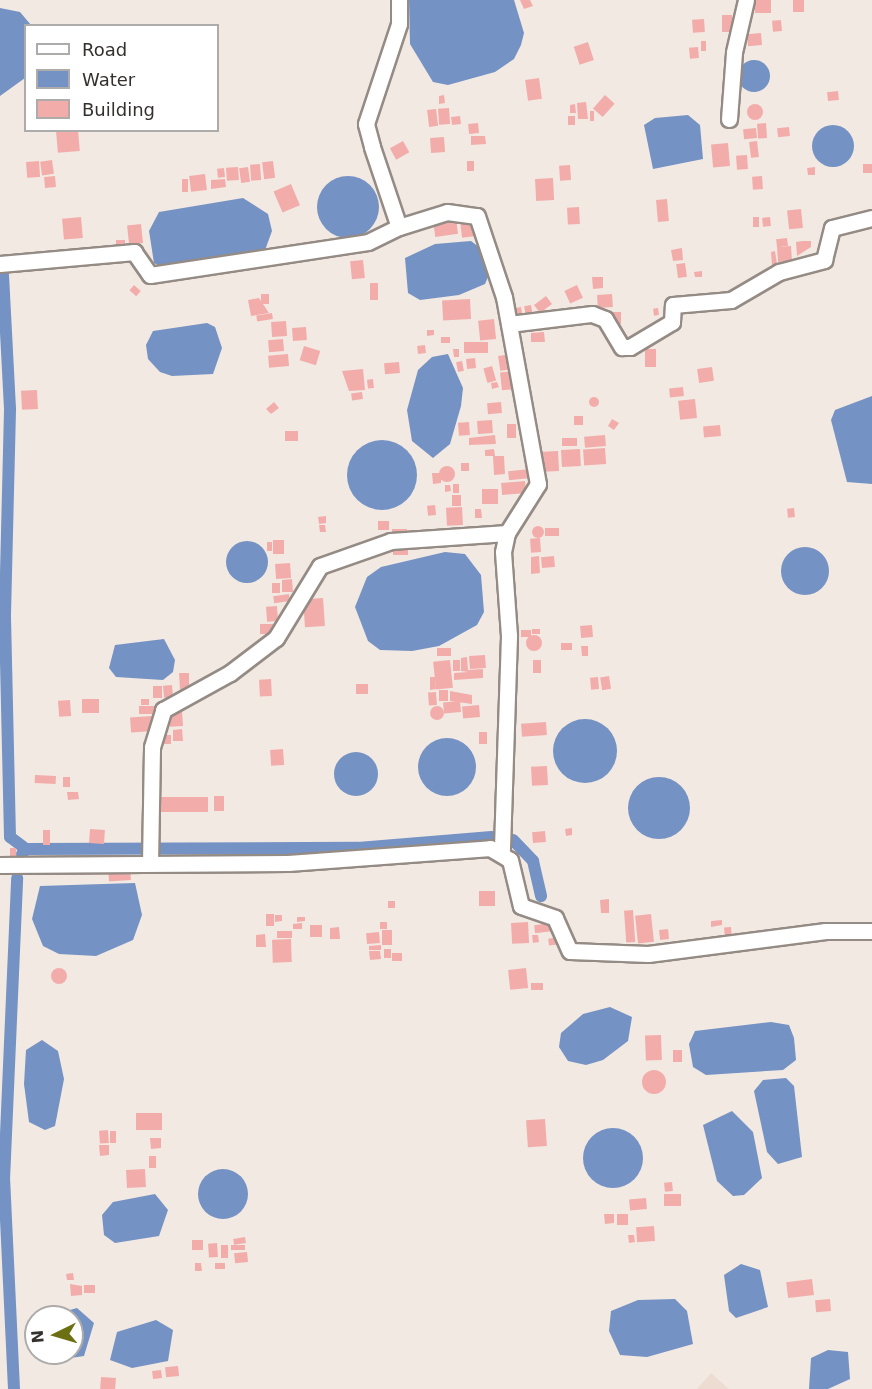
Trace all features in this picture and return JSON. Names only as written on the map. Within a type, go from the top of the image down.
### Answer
[{"type":"street","points":[[399,0],[399,24],[366,124],[399,227]]},
{"type":"street","points":[[729,118],[734,52],[746,0]]},
{"type":"street","points":[[0,264],[134,252],[150,275],[368,242],[399,227],[447,212],[477,216],[509,324],[538,484],[507,532],[503,552],[508,697],[502,852]]},
{"type":"street","points":[[509,324],[592,314],[605,320],[622,347],[630,347],[672,322],[673,305],[731,300],[778,272],[824,260],[832,228],[872,218]]},
{"type":"street","points":[[150,863],[152,747],[163,710],[230,673],[276,639],[320,566],[392,541],[507,532]]},
{"type":"street","points":[[0,865],[150,863],[502,852],[510,860],[521,906],[555,918],[570,951],[648,954],[826,931],[872,931]]},
{"type":"shaded area","points":[[711,1373],[729,1389],[697,1389]]},
{"type":"water","points":[[409,0],[514,0],[524,33],[521,45],[514,59],[495,72],[448,85],[433,82],[410,44]]},
{"type":"water","points":[[0,8],[20,12],[30,24],[24,24],[24,79],[0,96]]},
{"type":"water","points":[[754,60],[765,65],[770,76],[765,87],[754,92],[743,87],[738,76],[743,65]]},
{"type":"water","points":[[688,115],[700,125],[703,159],[653,169],[644,125],[655,118]]},
{"type":"water","points":[[833,125],[848,131],[854,146],[848,161],[833,167],[818,161],[812,146],[818,131]]},
{"type":"water","points":[[342,176],[354,176],[370,185],[377,195],[379,207],[377,219],[370,229],[354,238],[342,238],[331,233],[322,224],[317,213],[317,201],[322,190],[331,181]]},
{"type":"water","points":[[243,198],[268,214],[272,231],[264,253],[164,268],[154,263],[149,231],[159,212]]},
{"type":"water","points":[[471,241],[484,251],[490,272],[485,284],[459,295],[420,300],[408,293],[405,258],[435,244]]},
{"type":"water","points":[[207,323],[215,327],[222,348],[213,374],[172,376],[160,372],[148,359],[146,345],[153,331]]},
{"type":"water","points":[[448,354],[463,388],[461,406],[450,444],[433,458],[412,441],[407,410],[418,370],[432,357]]},
{"type":"water","points":[[872,396],[872,484],[847,482],[831,420],[835,410]]},
{"type":"water","points":[[382,440],[395,443],[407,450],[414,462],[417,475],[414,488],[407,500],[395,507],[382,510],[369,507],[357,500],[350,488],[347,475],[350,462],[357,450],[369,443]]},
{"type":"water","points":[[247,541],[262,547],[268,562],[262,577],[247,583],[232,577],[226,562],[232,547]]},
{"type":"water","points":[[805,547],[822,554],[829,571],[822,588],[805,595],[788,588],[781,571],[788,554]]},
{"type":"water","points":[[445,552],[465,554],[481,575],[484,612],[477,625],[439,646],[412,651],[380,650],[368,641],[355,607],[367,577],[381,567]]},
{"type":"water","points":[[164,639],[175,660],[173,672],[163,680],[116,677],[109,668],[115,645]]},
{"type":"water","points":[[585,719],[603,724],[608,728],[612,733],[617,751],[612,769],[608,774],[603,778],[585,783],[567,778],[562,774],[558,769],[553,751],[558,733],[562,728],[567,724]]},
{"type":"water","points":[[441,738],[453,738],[468,746],[476,761],[476,773],[468,788],[453,796],[441,796],[426,788],[418,773],[418,761],[426,746]]},
{"type":"water","points":[[356,752],[371,759],[378,774],[371,789],[356,796],[341,789],[334,774],[341,759]]},
{"type":"water","points":[[659,777],[676,782],[681,786],[685,791],[690,808],[685,825],[681,830],[676,834],[659,839],[642,834],[637,830],[633,825],[628,808],[633,791],[637,786],[642,782]]},
{"type":"water","points":[[135,883],[142,915],[133,940],[96,956],[59,954],[43,946],[32,919],[40,886]]},
{"type":"water","points":[[610,1007],[632,1017],[628,1041],[603,1060],[586,1065],[568,1061],[559,1047],[561,1033],[583,1014]]},
{"type":"water","points":[[771,1022],[789,1025],[794,1038],[796,1060],[783,1070],[706,1075],[693,1067],[689,1044],[695,1031]]},
{"type":"water","points":[[42,1040],[58,1051],[64,1079],[55,1126],[45,1130],[29,1122],[24,1084],[26,1050]]},
{"type":"water","points":[[786,1078],[794,1086],[802,1157],[778,1164],[767,1152],[754,1091],[763,1080]]},
{"type":"water","points":[[732,1111],[753,1132],[762,1178],[744,1195],[733,1196],[717,1181],[703,1125]]},
{"type":"water","points":[[613,1128],[634,1137],[643,1158],[634,1179],[613,1188],[592,1179],[583,1158],[592,1137]]},
{"type":"water","points":[[223,1169],[232,1171],[243,1180],[248,1194],[246,1203],[237,1214],[223,1219],[214,1217],[203,1208],[198,1194],[200,1185],[209,1174]]},
{"type":"water","points":[[155,1194],[168,1210],[159,1236],[115,1243],[104,1235],[102,1215],[113,1202]]},
{"type":"water","points":[[741,1264],[760,1270],[768,1307],[736,1318],[729,1311],[724,1275]]},
{"type":"water","points":[[675,1299],[687,1311],[693,1344],[647,1357],[620,1355],[609,1331],[611,1311],[638,1300]]},
{"type":"water","points":[[84,1314],[94,1323],[84,1356]]},
{"type":"water","points":[[156,1320],[173,1330],[168,1361],[132,1368],[110,1360],[117,1332]]},
{"type":"water","points":[[828,1350],[848,1352],[850,1379],[828,1389],[809,1389],[811,1358]]},
{"type":"building","points":[[520,0],[530,0],[533,6],[524,9]]},
{"type":"building","points":[[755,0],[771,0],[771,13],[755,13]]},
{"type":"building","points":[[793,0],[804,0],[804,12],[793,12]]},
{"type":"building","points":[[722,15],[732,15],[732,32],[722,32]]},
{"type":"building","points":[[704,19],[705,32],[693,33],[692,20]]},
{"type":"building","points":[[781,20],[782,31],[773,32],[772,21]]},
{"type":"building","points":[[761,33],[762,45],[748,46],[747,34]]},
{"type":"building","points":[[701,41],[706,41],[706,51],[701,51]]},
{"type":"building","points":[[588,42],[594,60],[580,65],[574,47]]},
{"type":"building","points":[[698,47],[699,58],[690,59],[689,48]]},
{"type":"building","points":[[539,78],[542,99],[528,101],[525,80]]},
{"type":"building","points":[[838,91],[839,100],[828,101],[827,92]]},
{"type":"building","points":[[444,95],[445,103],[439,104],[439,96]]},
{"type":"building","points":[[605,95],[615,104],[603,117],[593,108]]},
{"type":"building","points":[[586,102],[588,119],[578,119],[577,103]]},
{"type":"building","points":[[575,104],[576,113],[570,113],[570,105]]},
{"type":"building","points":[[755,104],[761,106],[763,112],[761,118],[755,120],[749,118],[747,112],[749,106]]},
{"type":"building","points":[[449,108],[450,124],[439,125],[438,109]]},
{"type":"building","points":[[436,109],[438,126],[429,127],[427,110]]},
{"type":"building","points":[[590,111],[594,111],[594,121],[590,121]]},
{"type":"building","points":[[460,116],[461,124],[452,125],[451,117]]},
{"type":"building","points":[[568,116],[575,116],[575,125],[568,125]]},
{"type":"building","points":[[478,123],[479,133],[469,134],[468,124]]},
{"type":"building","points":[[766,123],[767,138],[758,139],[757,124]]},
{"type":"building","points":[[789,127],[790,136],[778,137],[777,128]]},
{"type":"building","points":[[756,128],[757,138],[744,139],[743,129]]},
{"type":"building","points":[[56,132],[78,132],[80,151],[58,153]]},
{"type":"building","points":[[471,136],[485,136],[486,144],[471,145]]},
{"type":"building","points":[[444,137],[445,152],[431,153],[430,138]]},
{"type":"building","points":[[403,141],[409,152],[396,160],[390,148]]},
{"type":"building","points":[[757,141],[759,157],[751,158],[749,142]]},
{"type":"building","points":[[728,143],[730,166],[713,167],[711,144]]},
{"type":"building","points":[[747,155],[748,169],[737,170],[736,156]]},
{"type":"building","points":[[52,160],[54,174],[42,176],[40,162]]},
{"type":"building","points":[[39,161],[40,177],[27,178],[26,162]]},
{"type":"building","points":[[273,161],[275,178],[264,179],[262,162]]},
{"type":"building","points":[[467,161],[474,161],[474,171],[467,171]]},
{"type":"building","points":[[260,164],[261,180],[251,181],[250,165]]},
{"type":"building","points":[[863,164],[872,164],[872,173],[863,173]]},
{"type":"building","points":[[570,165],[571,180],[560,181],[559,166]]},
{"type":"building","points":[[238,167],[239,180],[227,181],[226,168]]},
{"type":"building","points":[[248,167],[250,182],[241,183],[239,168]]},
{"type":"building","points":[[815,167],[815,175],[808,175],[807,168]]},
{"type":"building","points":[[224,168],[225,177],[218,178],[217,169]]},
{"type":"building","points":[[205,174],[207,190],[191,192],[189,176]]},
{"type":"building","points":[[55,176],[56,187],[45,188],[44,177]]},
{"type":"building","points":[[762,176],[763,189],[753,190],[752,177]]},
{"type":"building","points":[[553,178],[554,200],[536,201],[535,179]]},
{"type":"building","points":[[182,179],[188,179],[188,192],[182,192]]},
{"type":"building","points":[[225,179],[226,187],[211,189],[211,180]]},
{"type":"building","points":[[291,184],[300,205],[282,213],[274,191]]},
{"type":"building","points":[[667,199],[669,221],[658,222],[656,200]]},
{"type":"building","points":[[579,207],[580,224],[568,225],[567,208]]},
{"type":"building","points":[[801,209],[803,228],[789,229],[787,210]]},
{"type":"building","points":[[81,217],[83,238],[64,240],[62,219]]},
{"type":"building","points":[[753,217],[759,217],[759,227],[753,227]]},
{"type":"building","points":[[770,217],[771,226],[763,227],[762,218]]},
{"type":"building","points":[[456,219],[458,234],[435,237],[433,222]]},
{"type":"building","points":[[475,220],[477,236],[462,238],[460,222]]},
{"type":"building","points":[[141,224],[143,243],[129,244],[127,225]]},
{"type":"building","points":[[787,238],[788,246],[777,247],[776,239]]},
{"type":"building","points":[[116,240],[125,240],[125,250],[116,250]]},
{"type":"building","points":[[811,241],[811,247],[797,256],[796,242]]},
{"type":"building","points":[[791,246],[792,261],[778,262],[777,247]]},
{"type":"building","points":[[682,248],[683,260],[673,261],[671,250]]},
{"type":"building","points":[[775,251],[777,264],[772,265],[771,252]]},
{"type":"building","points":[[363,260],[365,278],[352,279],[350,261]]},
{"type":"building","points":[[685,263],[687,277],[678,278],[676,264]]},
{"type":"building","points":[[702,271],[702,277],[695,277],[694,272]]},
{"type":"building","points":[[592,277],[603,277],[603,288],[593,289]]},
{"type":"building","points":[[370,283],[378,283],[378,300],[370,300]]},
{"type":"building","points":[[134,285],[141,291],[136,296],[129,290]]},
{"type":"building","points":[[577,285],[583,298],[570,304],[564,291]]},
{"type":"building","points":[[261,294],[269,294],[269,304],[261,304]]},
{"type":"building","points":[[612,294],[613,307],[598,308],[597,295]]},
{"type":"building","points":[[546,296],[552,304],[540,313],[534,305]]},
{"type":"building","points":[[259,298],[269,313],[251,316],[248,300]]},
{"type":"building","points":[[470,299],[471,319],[443,320],[442,300]]},
{"type":"building","points":[[531,305],[533,316],[526,317],[524,306]]},
{"type":"building","points":[[521,307],[523,318],[516,319],[514,308]]},
{"type":"building","points":[[658,308],[659,315],[654,316],[653,309]]},
{"type":"building","points":[[611,312],[621,312],[621,324],[611,324]]},
{"type":"building","points":[[272,313],[273,319],[257,321],[256,316]]},
{"type":"building","points":[[494,319],[496,339],[480,341],[478,321]]},
{"type":"building","points":[[286,321],[287,336],[272,337],[271,322]]},
{"type":"building","points":[[306,327],[307,340],[293,341],[292,328]]},
{"type":"building","points":[[427,330],[434,330],[434,335],[427,336]]},
{"type":"building","points":[[544,332],[545,342],[531,342],[531,333]]},
{"type":"building","points":[[441,337],[450,337],[450,343],[441,343]]},
{"type":"building","points":[[283,339],[284,351],[269,352],[268,340]]},
{"type":"building","points":[[464,342],[488,342],[488,353],[464,353]]},
{"type":"building","points":[[425,345],[426,353],[418,354],[417,346]]},
{"type":"building","points":[[304,346],[320,351],[316,365],[300,360]]},
{"type":"building","points":[[453,349],[459,349],[459,357],[454,357]]},
{"type":"building","points":[[645,349],[656,349],[656,367],[645,367]]},
{"type":"building","points":[[288,354],[289,366],[269,368],[268,356]]},
{"type":"building","points":[[512,354],[514,369],[500,371],[498,356]]},
{"type":"building","points":[[475,358],[476,368],[467,369],[466,359]]},
{"type":"building","points":[[462,361],[464,371],[458,372],[456,362]]},
{"type":"building","points":[[399,362],[400,373],[385,374],[384,363]]},
{"type":"building","points":[[492,366],[496,380],[487,383],[483,368]]},
{"type":"building","points":[[712,367],[714,381],[699,383],[697,369]]},
{"type":"building","points":[[363,369],[365,390],[349,391],[342,371]]},
{"type":"building","points":[[514,371],[516,389],[502,390],[500,372]]},
{"type":"building","points":[[373,379],[374,388],[368,389],[367,380]]},
{"type":"building","points":[[497,382],[499,387],[492,389],[491,383]]},
{"type":"building","points":[[683,387],[684,396],[670,397],[669,388]]},
{"type":"building","points":[[37,390],[38,409],[22,410],[21,391]]},
{"type":"building","points":[[362,392],[363,399],[352,400],[351,394]]},
{"type":"building","points":[[594,397],[599,402],[594,407],[589,402]]},
{"type":"building","points":[[695,399],[697,418],[680,420],[678,401]]},
{"type":"building","points":[[274,402],[279,408],[271,414],[266,409]]},
{"type":"building","points":[[501,402],[502,413],[488,414],[487,403]]},
{"type":"building","points":[[574,416],[583,416],[583,425],[574,425]]},
{"type":"building","points":[[612,419],[619,423],[614,430],[608,426]]},
{"type":"building","points":[[492,420],[493,433],[478,434],[477,421]]},
{"type":"building","points":[[469,422],[470,435],[459,436],[458,423]]},
{"type":"building","points":[[507,424],[516,424],[516,438],[507,438]]},
{"type":"building","points":[[720,425],[721,436],[704,437],[703,426]]},
{"type":"building","points":[[285,431],[298,431],[298,441],[285,441]]},
{"type":"building","points":[[495,435],[496,444],[469,445],[469,438]]},
{"type":"building","points":[[605,435],[606,446],[585,448],[584,437]]},
{"type":"building","points":[[562,438],[577,438],[577,446],[562,446]]},
{"type":"building","points":[[605,448],[606,464],[584,465],[583,450]]},
{"type":"building","points":[[494,449],[495,456],[504,456],[505,474],[494,475],[493,456],[485,456],[485,450]]},
{"type":"building","points":[[580,449],[581,466],[562,467],[561,450]]},
{"type":"building","points":[[558,451],[559,471],[538,472],[537,452]]},
{"type":"building","points":[[461,463],[469,463],[469,471],[461,471]]},
{"type":"building","points":[[447,466],[453,468],[455,474],[453,480],[447,482],[441,480],[439,474],[441,468]]},
{"type":"building","points":[[530,469],[531,478],[509,480],[508,471]]},
{"type":"building","points":[[432,473],[441,473],[441,483],[433,484]]},
{"type":"building","points":[[525,481],[526,493],[502,495],[501,483]]},
{"type":"building","points":[[453,484],[459,484],[459,493],[453,493]]},
{"type":"building","points":[[445,485],[450,485],[451,491],[445,492]]},
{"type":"building","points":[[482,489],[498,489],[498,504],[482,504]]},
{"type":"building","points":[[452,495],[461,495],[461,506],[452,506]]},
{"type":"building","points":[[435,505],[436,515],[428,516],[427,506]]},
{"type":"building","points":[[462,507],[463,525],[447,526],[446,508]]},
{"type":"building","points":[[794,508],[795,517],[788,518],[787,509]]},
{"type":"building","points":[[475,509],[481,509],[482,518],[475,518]]},
{"type":"building","points":[[326,516],[326,523],[319,524],[318,517]]},
{"type":"building","points":[[378,521],[389,521],[389,530],[378,530]]},
{"type":"building","points":[[319,525],[325,525],[326,532],[320,532]]},
{"type":"building","points":[[540,526],[544,532],[540,538],[536,538],[532,530]]},
{"type":"building","points":[[545,528],[559,528],[559,536],[545,536]]},
{"type":"building","points":[[392,529],[407,529],[407,536],[392,536]]},
{"type":"building","points":[[393,538],[408,538],[408,555],[393,555]]},
{"type":"building","points":[[540,538],[541,552],[531,553],[530,539]]},
{"type":"building","points":[[273,540],[284,540],[284,554],[273,554]]},
{"type":"building","points":[[267,542],[272,542],[272,551],[267,551]]},
{"type":"building","points":[[539,556],[540,573],[531,574],[531,557]]},
{"type":"building","points":[[554,556],[555,567],[542,568],[541,557]]},
{"type":"building","points":[[290,563],[291,578],[276,579],[275,564]]},
{"type":"building","points":[[292,579],[293,592],[282,592],[282,580]]},
{"type":"building","points":[[272,583],[280,583],[280,593],[272,593]]},
{"type":"building","points":[[289,594],[290,601],[274,603],[273,596]]},
{"type":"building","points":[[323,598],[325,626],[305,627],[303,599]]},
{"type":"building","points":[[277,606],[278,621],[267,622],[266,607]]},
{"type":"building","points":[[260,624],[279,624],[279,634],[260,634]]},
{"type":"building","points":[[592,625],[593,637],[581,638],[580,626]]},
{"type":"building","points":[[532,629],[540,629],[540,634],[532,634]]},
{"type":"building","points":[[521,630],[531,630],[531,637],[521,637]]},
{"type":"building","points":[[531,635],[537,635],[542,643],[540,649],[531,651],[526,646],[526,640]]},
{"type":"building","points":[[561,643],[572,643],[572,650],[561,650]]},
{"type":"building","points":[[581,646],[588,646],[588,656],[582,656]]},
{"type":"building","points":[[437,648],[451,648],[451,656],[437,656]]},
{"type":"building","points":[[485,655],[486,668],[470,669],[469,656]]},
{"type":"building","points":[[467,657],[468,670],[483,669],[483,678],[454,680],[454,673],[468,672],[461,671],[461,658]]},
{"type":"building","points":[[450,660],[453,688],[436,690],[433,662]]},
{"type":"building","points":[[453,660],[460,660],[460,671],[453,671]]},
{"type":"building","points":[[533,660],[541,660],[541,673],[533,673]]},
{"type":"building","points":[[179,673],[189,673],[189,689],[180,690]]},
{"type":"building","points":[[609,676],[611,689],[602,690],[600,677]]},
{"type":"building","points":[[430,677],[435,677],[436,689],[430,690]]},
{"type":"building","points":[[598,677],[599,689],[591,690],[590,678]]},
{"type":"building","points":[[271,679],[272,696],[260,697],[259,680]]},
{"type":"building","points":[[356,684],[368,684],[368,694],[356,694]]},
{"type":"building","points":[[172,685],[173,697],[164,698],[163,686]]},
{"type":"building","points":[[153,686],[162,686],[162,698],[153,698]]},
{"type":"building","points":[[439,690],[448,690],[448,701],[439,701]]},
{"type":"building","points":[[450,691],[472,695],[472,704],[450,701]]},
{"type":"building","points":[[436,692],[437,705],[429,706],[428,693]]},
{"type":"building","points":[[82,699],[99,699],[99,713],[82,713]]},
{"type":"building","points":[[141,699],[149,699],[149,705],[141,705]]},
{"type":"building","points":[[70,700],[71,716],[59,717],[58,701]]},
{"type":"building","points":[[460,701],[461,712],[444,713],[443,702]]},
{"type":"building","points":[[479,705],[480,717],[463,718],[462,706]]},
{"type":"building","points":[[139,706],[155,706],[155,714],[139,714]]},
{"type":"building","points":[[437,706],[442,708],[444,713],[442,718],[437,720],[432,718],[430,713],[432,708]]},
{"type":"building","points":[[182,711],[183,726],[170,727],[169,712]]},
{"type":"building","points":[[152,716],[153,731],[131,732],[130,718]]},
{"type":"building","points":[[546,722],[547,735],[522,737],[521,724]]},
{"type":"building","points":[[182,729],[183,741],[173,741],[173,730]]},
{"type":"building","points":[[479,732],[487,732],[487,744],[479,744]]},
{"type":"building","points":[[161,735],[171,735],[171,744],[161,744]]},
{"type":"building","points":[[283,749],[284,765],[271,766],[270,750]]},
{"type":"building","points":[[547,766],[548,785],[532,786],[531,767]]},
{"type":"building","points":[[35,775],[56,776],[56,784],[35,783]]},
{"type":"building","points":[[63,777],[70,777],[70,787],[63,787]]},
{"type":"building","points":[[67,792],[78,792],[79,799],[68,800]]},
{"type":"building","points":[[214,796],[224,796],[224,811],[214,811]]},
{"type":"building","points":[[153,797],[208,797],[208,812],[153,812]]},
{"type":"building","points":[[572,828],[572,835],[566,836],[565,829]]},
{"type":"building","points":[[90,829],[105,830],[104,844],[89,843]]},
{"type":"building","points":[[43,830],[50,830],[50,845],[43,845]]},
{"type":"building","points":[[545,831],[546,842],[533,843],[532,832]]},
{"type":"building","points":[[10,848],[16,848],[16,860],[10,860]]},
{"type":"building","points":[[130,866],[131,880],[109,882],[108,868]]},
{"type":"building","points":[[479,891],[495,891],[495,906],[479,906]]},
{"type":"building","points":[[609,899],[609,913],[601,913],[600,900]]},
{"type":"building","points":[[388,901],[395,901],[395,908],[388,908]]},
{"type":"building","points":[[633,910],[635,942],[626,943],[624,911]]},
{"type":"building","points":[[266,914],[274,914],[274,926],[266,926]]},
{"type":"building","points":[[651,914],[654,942],[638,944],[635,916]]},
{"type":"building","points":[[275,915],[282,915],[282,921],[275,922]]},
{"type":"building","points":[[297,917],[305,917],[305,921],[297,922]]},
{"type":"building","points":[[722,920],[722,925],[711,927],[711,921]]},
{"type":"building","points":[[380,922],[387,922],[387,929],[380,929]]},
{"type":"building","points":[[528,922],[529,943],[512,944],[511,923]]},
{"type":"building","points":[[302,923],[302,929],[293,929],[293,924]]},
{"type":"building","points":[[552,923],[553,931],[535,933],[534,925]]},
{"type":"building","points":[[310,925],[322,925],[322,937],[310,937]]},
{"type":"building","points":[[339,927],[340,939],[330,939],[330,928]]},
{"type":"building","points":[[731,927],[732,938],[725,939],[724,928]]},
{"type":"building","points":[[668,929],[669,939],[660,940],[659,930]]},
{"type":"building","points":[[382,930],[392,930],[392,945],[382,945]]},
{"type":"building","points":[[277,931],[292,931],[292,938],[277,938]]},
{"type":"building","points":[[379,932],[380,943],[367,944],[366,933]]},
{"type":"building","points":[[265,934],[266,947],[256,947],[256,935]]},
{"type":"building","points":[[532,935],[538,935],[539,942],[533,943]]},
{"type":"building","points":[[560,937],[561,944],[549,946],[548,939]]},
{"type":"building","points":[[291,939],[292,962],[273,963],[272,940]]},
{"type":"building","points":[[381,945],[381,950],[369,950],[369,946]]},
{"type":"building","points":[[384,949],[391,949],[391,958],[384,958]]},
{"type":"building","points":[[369,951],[380,951],[381,959],[370,960]]},
{"type":"building","points":[[392,953],[402,953],[402,961],[392,961]]},
{"type":"building","points":[[59,968],[67,976],[59,984],[51,976]]},
{"type":"building","points":[[526,968],[528,988],[510,990],[508,970]]},
{"type":"building","points":[[531,983],[543,983],[543,990],[531,990]]},
{"type":"building","points":[[661,1035],[662,1060],[646,1061],[645,1036]]},
{"type":"building","points":[[673,1050],[682,1050],[682,1062],[673,1062]]},
{"type":"building","points":[[654,1070],[663,1073],[666,1082],[663,1091],[654,1094],[645,1091],[642,1082],[645,1073]]},
{"type":"building","points":[[136,1113],[162,1113],[162,1130],[136,1130]]},
{"type":"building","points":[[545,1119],[547,1146],[528,1147],[526,1120]]},
{"type":"building","points":[[108,1130],[109,1143],[100,1144],[99,1131]]},
{"type":"building","points":[[110,1131],[116,1131],[116,1143],[110,1143]]},
{"type":"building","points":[[150,1138],[161,1138],[161,1148],[151,1149]]},
{"type":"building","points":[[99,1145],[109,1145],[109,1155],[100,1156]]},
{"type":"building","points":[[149,1156],[156,1156],[156,1168],[149,1168]]},
{"type":"building","points":[[145,1169],[146,1187],[127,1188],[126,1170]]},
{"type":"building","points":[[672,1182],[673,1191],[665,1192],[664,1183]]},
{"type":"building","points":[[664,1194],[681,1194],[681,1206],[664,1206]]},
{"type":"building","points":[[646,1198],[647,1209],[630,1210],[629,1199]]},
{"type":"building","points":[[604,1214],[614,1214],[614,1223],[605,1224]]},
{"type":"building","points":[[617,1214],[628,1214],[628,1225],[617,1225]]},
{"type":"building","points":[[654,1226],[655,1241],[637,1242],[636,1227]]},
{"type":"building","points":[[628,1235],[634,1235],[635,1242],[629,1243]]},
{"type":"building","points":[[245,1237],[246,1243],[234,1245],[233,1239]]},
{"type":"building","points":[[192,1240],[203,1240],[203,1250],[192,1250]]},
{"type":"building","points":[[217,1243],[218,1257],[209,1258],[208,1244]]},
{"type":"building","points":[[221,1245],[228,1245],[228,1258],[221,1258]]},
{"type":"building","points":[[231,1245],[245,1245],[245,1250],[231,1250]]},
{"type":"building","points":[[247,1252],[248,1262],[235,1263],[234,1253]]},
{"type":"building","points":[[195,1263],[201,1263],[202,1271],[195,1271]]},
{"type":"building","points":[[215,1263],[225,1263],[225,1269],[215,1269]]},
{"type":"building","points":[[73,1273],[74,1280],[67,1280],[66,1274]]},
{"type":"building","points":[[812,1279],[814,1295],[788,1298],[786,1282]]},
{"type":"building","points":[[70,1284],[82,1286],[82,1295],[71,1296]]},
{"type":"building","points":[[84,1285],[95,1285],[95,1293],[84,1293]]},
{"type":"building","points":[[830,1299],[831,1311],[816,1312],[815,1300]]},
{"type":"building","points":[[178,1366],[179,1376],[166,1377],[165,1367]]},
{"type":"building","points":[[161,1370],[162,1378],[153,1379],[152,1371]]},
{"type":"building","points":[[101,1377],[116,1378],[115,1389],[100,1389]]},
{"type":"waterway","points":[[3,275],[10,410],[5,617],[10,837],[26,849]]},
{"type":"waterway","points":[[22,854],[26,849],[358,848],[492,837]]},
{"type":"waterway","points":[[513,840],[533,861],[541,896]]},
{"type":"waterway","points":[[14,1389],[4,1180],[17,878]]}]
